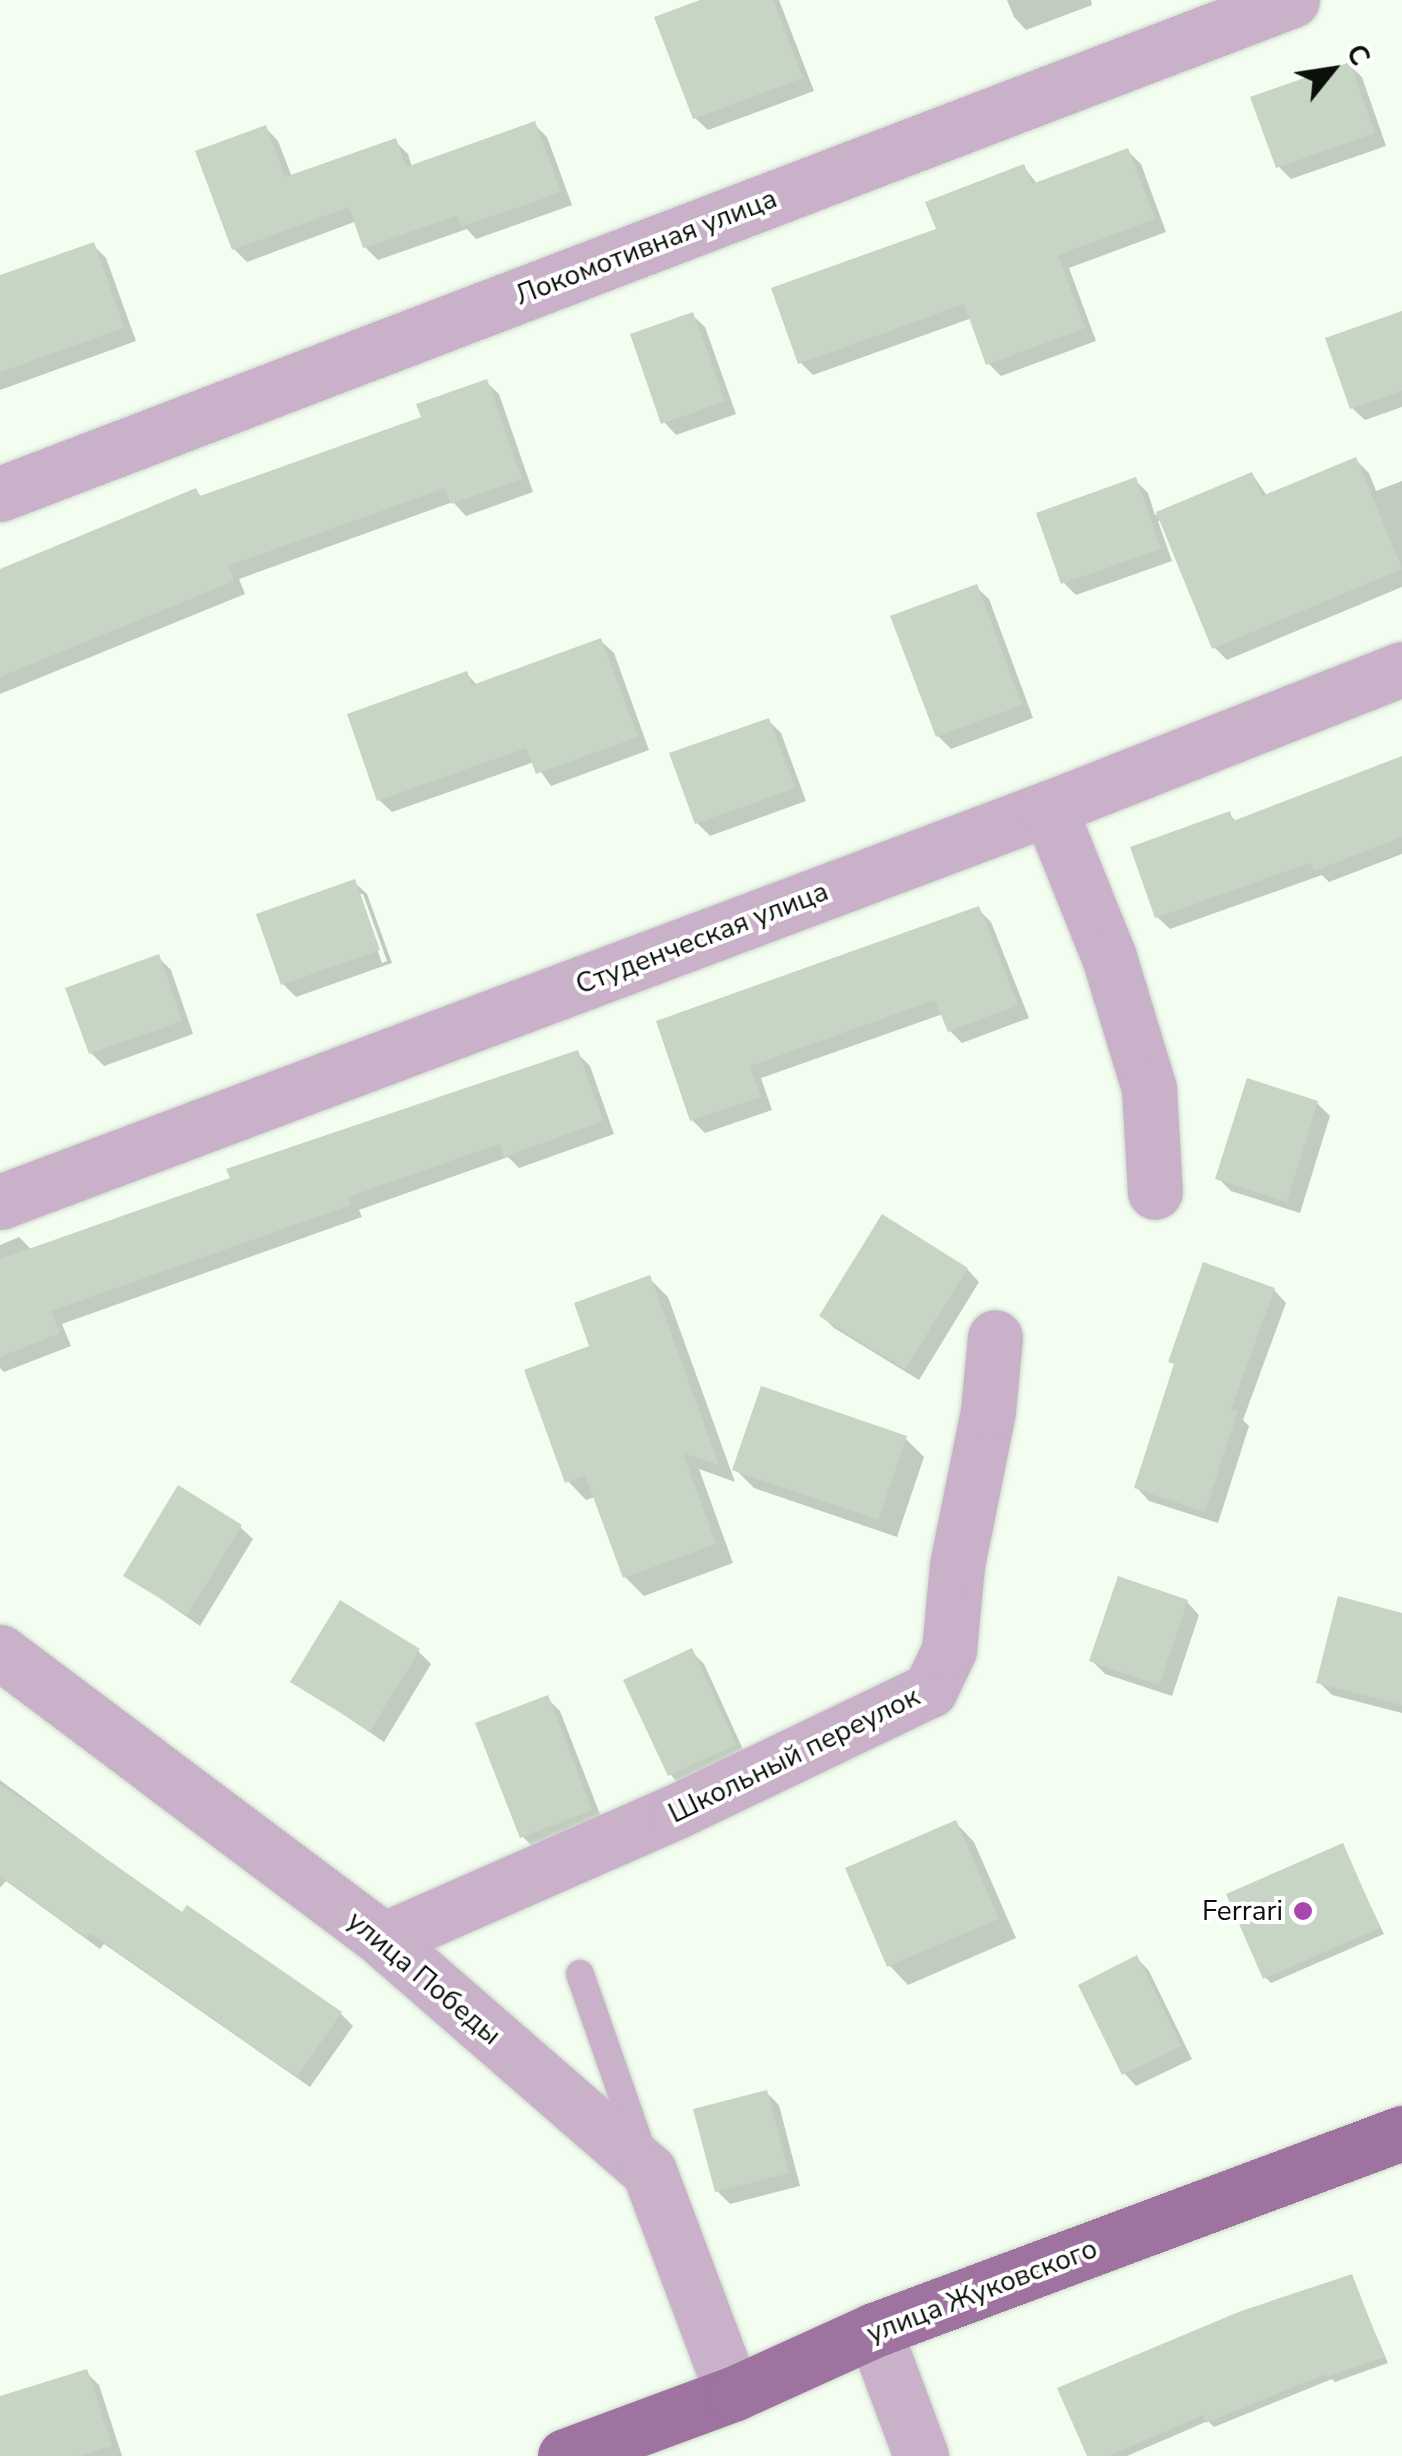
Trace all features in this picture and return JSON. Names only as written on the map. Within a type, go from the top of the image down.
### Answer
[{"type":"main road","name":"улица Жуковского","points":[[566,2456],[734,2394],[874,2330],[1402,2133]]},
{"type":"street","name":"Локомотивная улица","points":[[0,494],[1292,0]]},
{"type":"street","name":"Студенческая улица","points":[[0,1202],[1049,808],[1402,669]]},
{"type":"street","points":[[1049,808],[1109,957],[1149,1089],[1155,1192]]},
{"type":"street","name":"Школьный переулок","points":[[383,1940],[677,1812],[930,1690],[949,1650],[957,1565],[988,1410],[995,1337]]},
{"type":"street","name":"улица Победы","points":[[0,1652],[383,1940],[649,2171],[734,2394]]},
{"type":"street","points":[[874,2330],[921,2456]]},
{"type":"lane","points":[[580,1974],[649,2171]]},
{"type":"building","points":[[700,0],[773,0],[803,78],[693,119],[654,17]]},
{"type":"building","points":[[1350,62],[1375,133],[1276,168],[1250,97]]},
{"type":"building","points":[[535,121],[561,192],[461,227],[457,216],[363,248],[349,207],[232,250],[195,151],[266,125],[285,177],[396,138],[406,167]]},
{"type":"building","points":[[1128,148],[1155,219],[1058,255],[1085,328],[986,365],[964,304],[798,364],[771,288],[936,229],[925,202],[1024,164],[1032,184]]},
{"type":"building","points":[[94,242],[124,328],[0,372],[0,275]]},
{"type":"building","points":[[1402,311],[1402,391],[1350,409],[1325,338]]},
{"type":"building","points":[[693,312],[725,401],[661,424],[630,334]]},
{"type":"building","points":[[487,379],[522,479],[451,504],[445,488],[228,566],[234,581],[0,677],[0,569],[196,488],[200,496],[421,417],[416,404]]},
{"type":"building","points":[[1356,457],[1402,569],[1212,649],[1156,512],[1252,472],[1262,496]]},
{"type":"building","points":[[1136,477],[1161,549],[1061,584],[1036,513]]},
{"type":"building","points":[[977,584],[1022,705],[936,737],[890,616]]},
{"type":"building","points":[[601,638],[638,737],[536,774],[526,748],[377,801],[347,714],[467,671],[472,685]]},
{"type":"building","points":[[769,718],[795,788],[695,824],[669,753]]},
{"type":"building","points":[[1402,756],[1402,837],[1314,871],[1310,863],[1155,918],[1130,847],[1230,811],[1233,821]]},
{"type":"building","points":[[355,879],[380,950],[281,985],[256,914]]},
{"type":"building","points":[[979,906],[1018,1005],[948,1032],[935,1000],[750,1066],[761,1097],[690,1121],[656,1021]]},
{"type":"building","points":[[159,954],[182,1021],[89,1054],[65,988]]},
{"type":"building","points":[[578,1050],[603,1121],[504,1157],[499,1144],[348,1197],[351,1205],[51,1311],[60,1333],[0,1357],[0,1259],[230,1178],[226,1169]]},
{"type":"building","points":[[1247,1078],[1318,1101],[1287,1202],[1215,1179]]},
{"type":"building","points":[[882,1214],[968,1268],[905,1369],[819,1316]]},
{"type":"building","points":[[1203,1262],[1275,1288],[1231,1409],[1238,1411],[1205,1512],[1134,1488],[1174,1364],[1168,1362]]},
{"type":"building","points":[[650,1275],[719,1465],[683,1453],[716,1544],[623,1578],[585,1475],[565,1483],[524,1370],[589,1346],[574,1303]]},
{"type":"building","points":[[761,1386],[907,1436],[878,1520],[732,1470]]},
{"type":"building","points":[[178,1485],[242,1525],[187,1615],[123,1576]]},
{"type":"building","points":[[1118,1576],[1188,1600],[1159,1685],[1089,1661]]},
{"type":"building","points":[[1338,1596],[1402,1613],[1402,1705],[1316,1683]]},
{"type":"building","points":[[340,1600],[420,1649],[370,1731],[290,1682]]},
{"type":"building","points":[[692,1648],[736,1745],[668,1776],[623,1680]]},
{"type":"building","points":[[548,1695],[592,1810],[520,1838],[475,1723]]},
{"type":"building","points":[[0,1784],[182,1912],[187,1905],[342,2012],[297,2077],[90,1933],[87,1938],[0,1876]]},
{"type":"building","points":[[956,1820],[999,1919],[887,1967],[845,1868]]},
{"type":"building","name":"Ferrari","points":[[1343,1843],[1380,1928],[1263,1979],[1226,1894]]},
{"type":"building","points":[[1137,1955],[1181,2046],[1122,2075],[1078,1985]]},
{"type":"building","points":[[767,2090],[789,2173],[715,2192],[693,2109]]},
{"type":"building","points":[[1352,2274],[1384,2357],[1327,2377],[1326,2374],[1206,2423],[1203,2415],[1109,2456],[1087,2456],[1057,2388],[1241,2311]]},
{"type":"building","points":[[87,2369],[112,2446],[79,2456],[0,2456],[0,2396]]},
{"type":"place","name":"Ferrari","points":[[1303,1911]]}]
